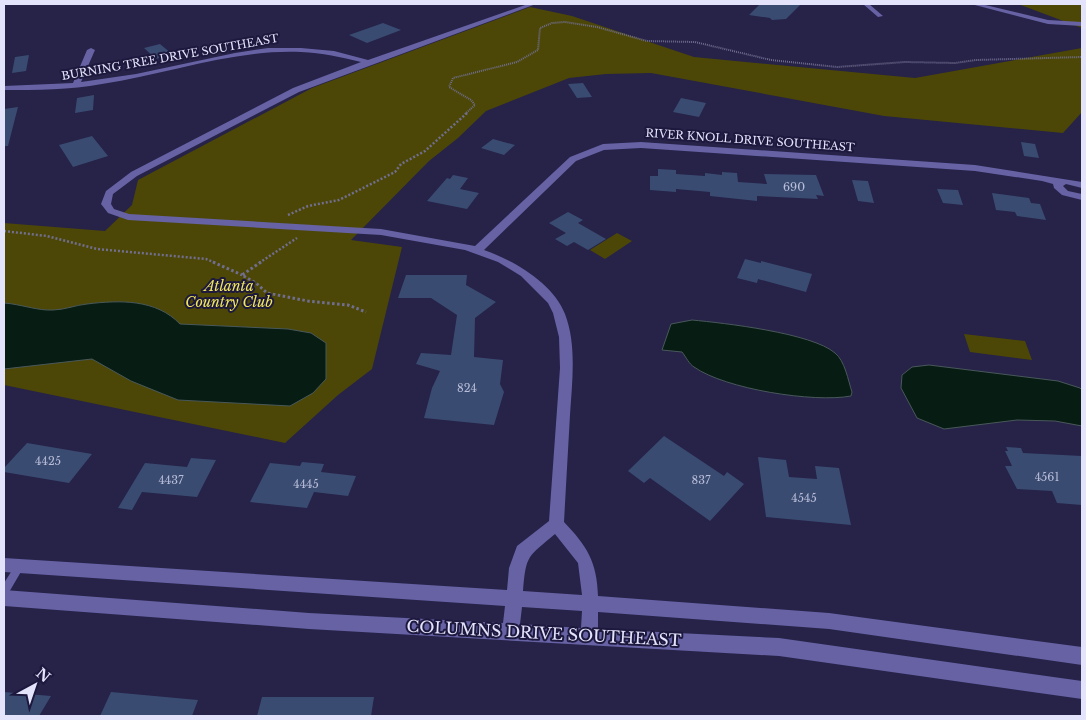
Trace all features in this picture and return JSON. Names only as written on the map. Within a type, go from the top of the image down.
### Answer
[{"type":"street","points":[[533,4],[368,62],[296,90],[134,174],[109,192],[106,200],[108,208],[116,214],[128,217],[380,232],[458,244],[508,263],[533,280],[552,301],[562,322],[565,337],[566,368],[556,524],[586,562],[590,635]]},
{"type":"street","points":[[866,4],[880,16]]},
{"type":"street","points":[[974,4],[1048,22],[1082,24]]},
{"type":"street","name":"BURNING TREE DRIVE SOUTHEAST","points":[[4,88],[76,86],[272,49],[322,51],[368,62]]},
{"type":"street","points":[[76,86],[91,50]]},
{"type":"street","name":"RIVER KNOLL DRIVE SOUTHEAST","points":[[477,250],[573,160],[593,150],[614,145],[641,145],[956,166],[1082,185]]},
{"type":"street","name":"RIVER KNOLL DRIVE SOUTHEAST","points":[[1059,183],[1057,186],[1064,193],[1082,197]]},
{"type":"street","points":[[511,631],[517,568],[523,550],[556,524]]},
{"type":"street","points":[[11,566],[828,621],[1082,656]]},
{"type":"street","name":"COLUMNS DRIVE SOUTHEAST","points":[[4,598],[309,621],[590,635],[779,647],[1082,690]]},
{"type":"lane","points":[[4,591],[11,566]]},
{"type":"path","points":[[282,217],[308,206],[339,200],[365,189],[395,172],[401,164],[424,151],[475,105],[471,100],[449,87],[453,78],[517,62],[538,50],[540,28],[552,23],[565,22],[586,25],[647,41],[695,42],[714,45],[749,56],[819,66],[862,66],[886,63],[955,63],[976,60],[1082,57]]},
{"type":"path","points":[[4,231],[47,236],[97,249],[206,259],[242,275],[256,283],[267,293],[308,301],[348,305],[366,312]]},
{"type":"path","points":[[242,275],[297,238],[301,232]]},
{"type":"green space","points":[[1018,4],[1082,4],[1082,28]]},
{"type":"green space","name":"Atlanta Country Club","points":[[530,7],[572,16],[694,57],[915,78],[1082,48],[1082,112],[1063,133],[884,116],[651,73],[606,74],[569,78],[486,111],[458,138],[429,161],[351,240],[402,247],[372,369],[338,395],[285,443],[4,385],[4,223],[105,231],[132,205],[138,180],[312,88]]},
{"type":"green space","points":[[617,233],[632,241],[605,259],[590,250]]},
{"type":"green space","points":[[964,334],[1025,341],[1032,360],[970,352]]},
{"type":"shaded area","points":[[4,303],[47,310],[99,303],[137,303],[160,310],[180,324],[288,329],[311,333],[326,343],[326,379],[313,393],[290,406],[178,400],[131,381],[92,359],[4,369]]},
{"type":"shaded area","points":[[692,320],[767,330],[824,346],[835,353],[841,361],[852,392],[851,396],[815,398],[793,396],[748,388],[708,375],[692,366],[682,352],[662,350],[671,324]]},
{"type":"shaded area","points":[[929,365],[1058,381],[1080,388],[1082,390],[1082,426],[1055,421],[1017,420],[944,429],[917,418],[901,388],[902,375],[912,367]]},
{"type":"building","points":[[760,4],[801,4],[786,19],[772,20],[770,18],[749,15]]},
{"type":"building","points":[[383,23],[401,30],[367,43],[349,35]]},
{"type":"building","points":[[160,44],[172,54],[156,59],[144,48]]},
{"type":"building","points":[[29,55],[26,71],[12,73],[15,57]]},
{"type":"building","points":[[583,83],[592,97],[577,98],[568,84]]},
{"type":"building","points":[[94,95],[93,110],[75,113],[77,98]]},
{"type":"building","points":[[681,98],[706,103],[699,117],[673,112]]},
{"type":"building","points":[[18,107],[8,146],[4,146],[4,109]]},
{"type":"building","points":[[92,136],[108,156],[73,167],[59,145]]},
{"type":"building","points":[[493,139],[515,145],[504,155],[481,148]]},
{"type":"building","points":[[1021,142],[1035,144],[1039,158],[1024,156]]},
{"type":"building","points":[[658,169],[676,170],[676,174],[705,176],[705,173],[722,175],[722,172],[737,173],[738,182],[767,184],[764,174],[816,175],[824,196],[816,195],[818,199],[757,196],[757,201],[710,196],[710,192],[676,189],[676,192],[650,190],[650,176],[658,176]]},
{"type":"building","points":[[453,175],[468,178],[460,189],[479,193],[467,209],[427,201],[447,178],[450,179]]},
{"type":"building","points":[[852,180],[868,181],[874,203],[858,201]]},
{"type":"building","points":[[937,189],[958,190],[963,205],[943,203]]},
{"type":"building","points":[[992,193],[1029,198],[1031,203],[1040,204],[1046,220],[1017,216],[1015,212],[996,210]]},
{"type":"building","points":[[568,212],[583,220],[578,223],[606,239],[588,250],[574,242],[567,246],[555,239],[566,233],[549,223]]},
{"type":"building","points":[[745,259],[761,263],[761,261],[812,274],[806,292],[758,279],[757,283],[737,278]]},
{"type":"building","points":[[406,275],[467,275],[466,285],[496,302],[475,318],[474,357],[503,360],[500,384],[504,392],[494,425],[424,418],[432,388],[440,371],[416,364],[421,353],[451,355],[457,315],[431,298],[398,298]]},
{"type":"building","points":[[664,436],[724,476],[727,472],[744,484],[710,521],[650,478],[644,483],[628,471]]},
{"type":"building","points":[[27,443],[92,454],[69,483],[4,472],[4,468]]},
{"type":"building","points":[[1006,447],[1021,448],[1023,453],[1082,456],[1082,505],[1057,503],[1052,491],[1017,489],[1005,466],[1012,466],[1005,451],[1008,451]]},
{"type":"building","points":[[758,457],[786,460],[789,477],[817,479],[815,466],[839,468],[851,525],[766,517]]},
{"type":"building","points":[[191,458],[216,460],[197,497],[142,492],[132,510],[118,508],[145,463],[187,467]]},
{"type":"building","points":[[302,462],[324,464],[321,472],[356,476],[348,496],[314,492],[307,508],[250,502],[270,463],[300,466]]},
{"type":"building","points":[[4,692],[51,696],[39,716],[4,716]]},
{"type":"building","points":[[111,692],[198,700],[192,716],[100,716]]},
{"type":"building","points":[[262,697],[374,697],[371,716],[257,716]]}]
